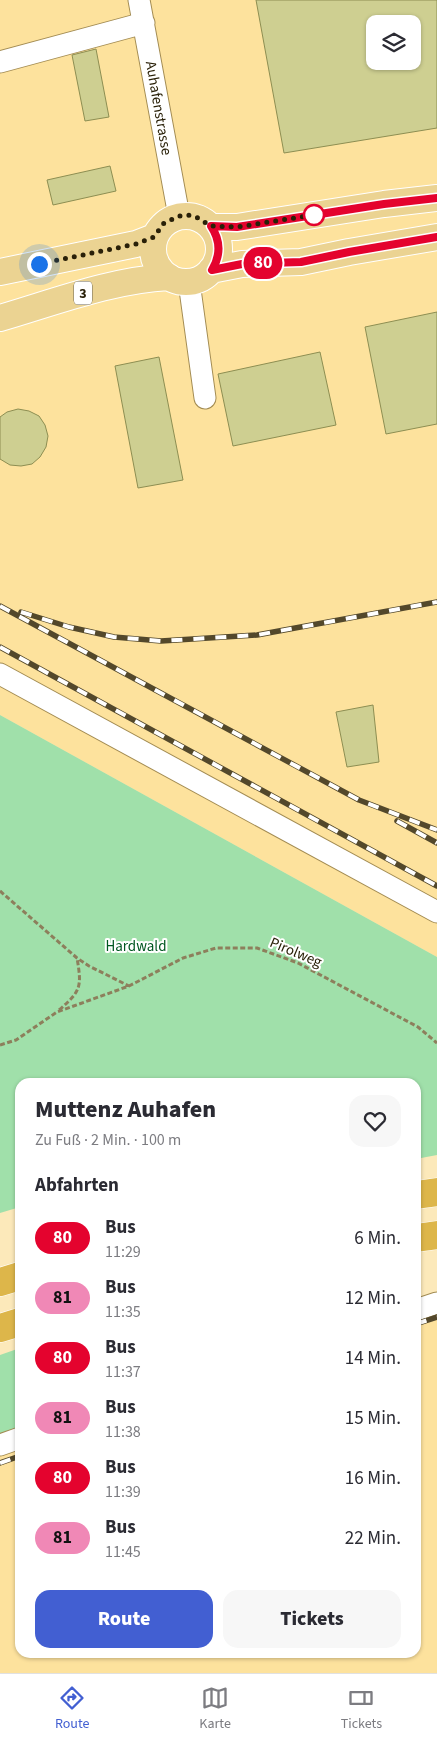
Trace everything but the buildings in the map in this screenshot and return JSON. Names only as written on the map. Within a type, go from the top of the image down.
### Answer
[{"type":"highway","points":[[421,1194],[437,1192]]},
{"type":"highway","points":[[421,1237],[437,1235]]},
{"type":"highway","points":[[0,1282],[15,1278]]},
{"type":"highway","points":[[0,1328],[15,1324]]},
{"type":"main road","points":[[211,226],[237,227],[384,204],[437,198]]},
{"type":"main road","points":[[188,215],[196,217],[211,226],[219,243],[219,253],[212,270],[205,276],[179,280],[162,273],[154,260],[152,244],[154,237],[164,223],[180,216],[188,215]]},
{"type":"main road","points":[[0,272],[136,244],[154,237]]},
{"type":"main road","points":[[212,270],[242,264],[301,262],[437,237]]},
{"type":"main road","name":"3","points":[[0,318],[114,286],[150,278],[179,280]]},
{"type":"street","name":"Auhafenstrasse","points":[[138,0],[180,216]]},
{"type":"street","points":[[0,62],[144,24]]},
{"type":"street","points":[[179,280],[205,398]]},
{"type":"street","points":[[0,674],[437,912]]},
{"type":"street","points":[[421,1308],[437,1303]]},
{"type":"street","points":[[0,1445],[15,1440]]},
{"type":"path","points":[[0,891],[77,958],[129,986]]},
{"type":"path","name":"Pirolweg","points":[[0,1045],[16,1040],[57,1012],[129,986],[184,958],[216,948],[257,948],[298,963],[418,1027],[437,1044]]},
{"type":"path","points":[[57,1012],[75,997],[81,979],[77,958]]},
{"type":"shaded area","points":[[0,0],[437,0],[437,957],[0,715]]},
{"type":"shaded area","points":[[437,1303],[437,1673],[0,1673],[0,1445],[15,1440],[15,1658],[421,1658],[421,1308]]},
{"type":"green space","name":"Hardwald","points":[[0,715],[437,957],[437,1155],[421,1158],[421,1078],[15,1078],[15,1208],[0,1213]]},
{"type":"green space","points":[[15,1350],[15,1440],[0,1445],[0,1355]]},
{"type":"railway","points":[[21,612],[69,627],[114,637],[161,641],[257,635],[437,602]]},
{"type":"railway","points":[[0,606],[359,800],[437,830]]},
{"type":"railway","points":[[0,647],[437,886]]},
{"type":"railway","points":[[397,821],[437,843]]},
{"type":"railway","points":[[421,1322],[437,1317]]},
{"type":"railway","points":[[0,1463],[15,1458]]},
{"type":"bus line","name":"80","points":[[437,198],[384,204],[237,227],[211,226],[219,243],[219,253],[212,270],[242,264],[301,262],[437,237]]},
{"type":"route","points":[[39,264],[136,244],[154,237],[164,223],[171,218],[180,216],[196,217],[211,226],[237,227],[314,215]]}]
